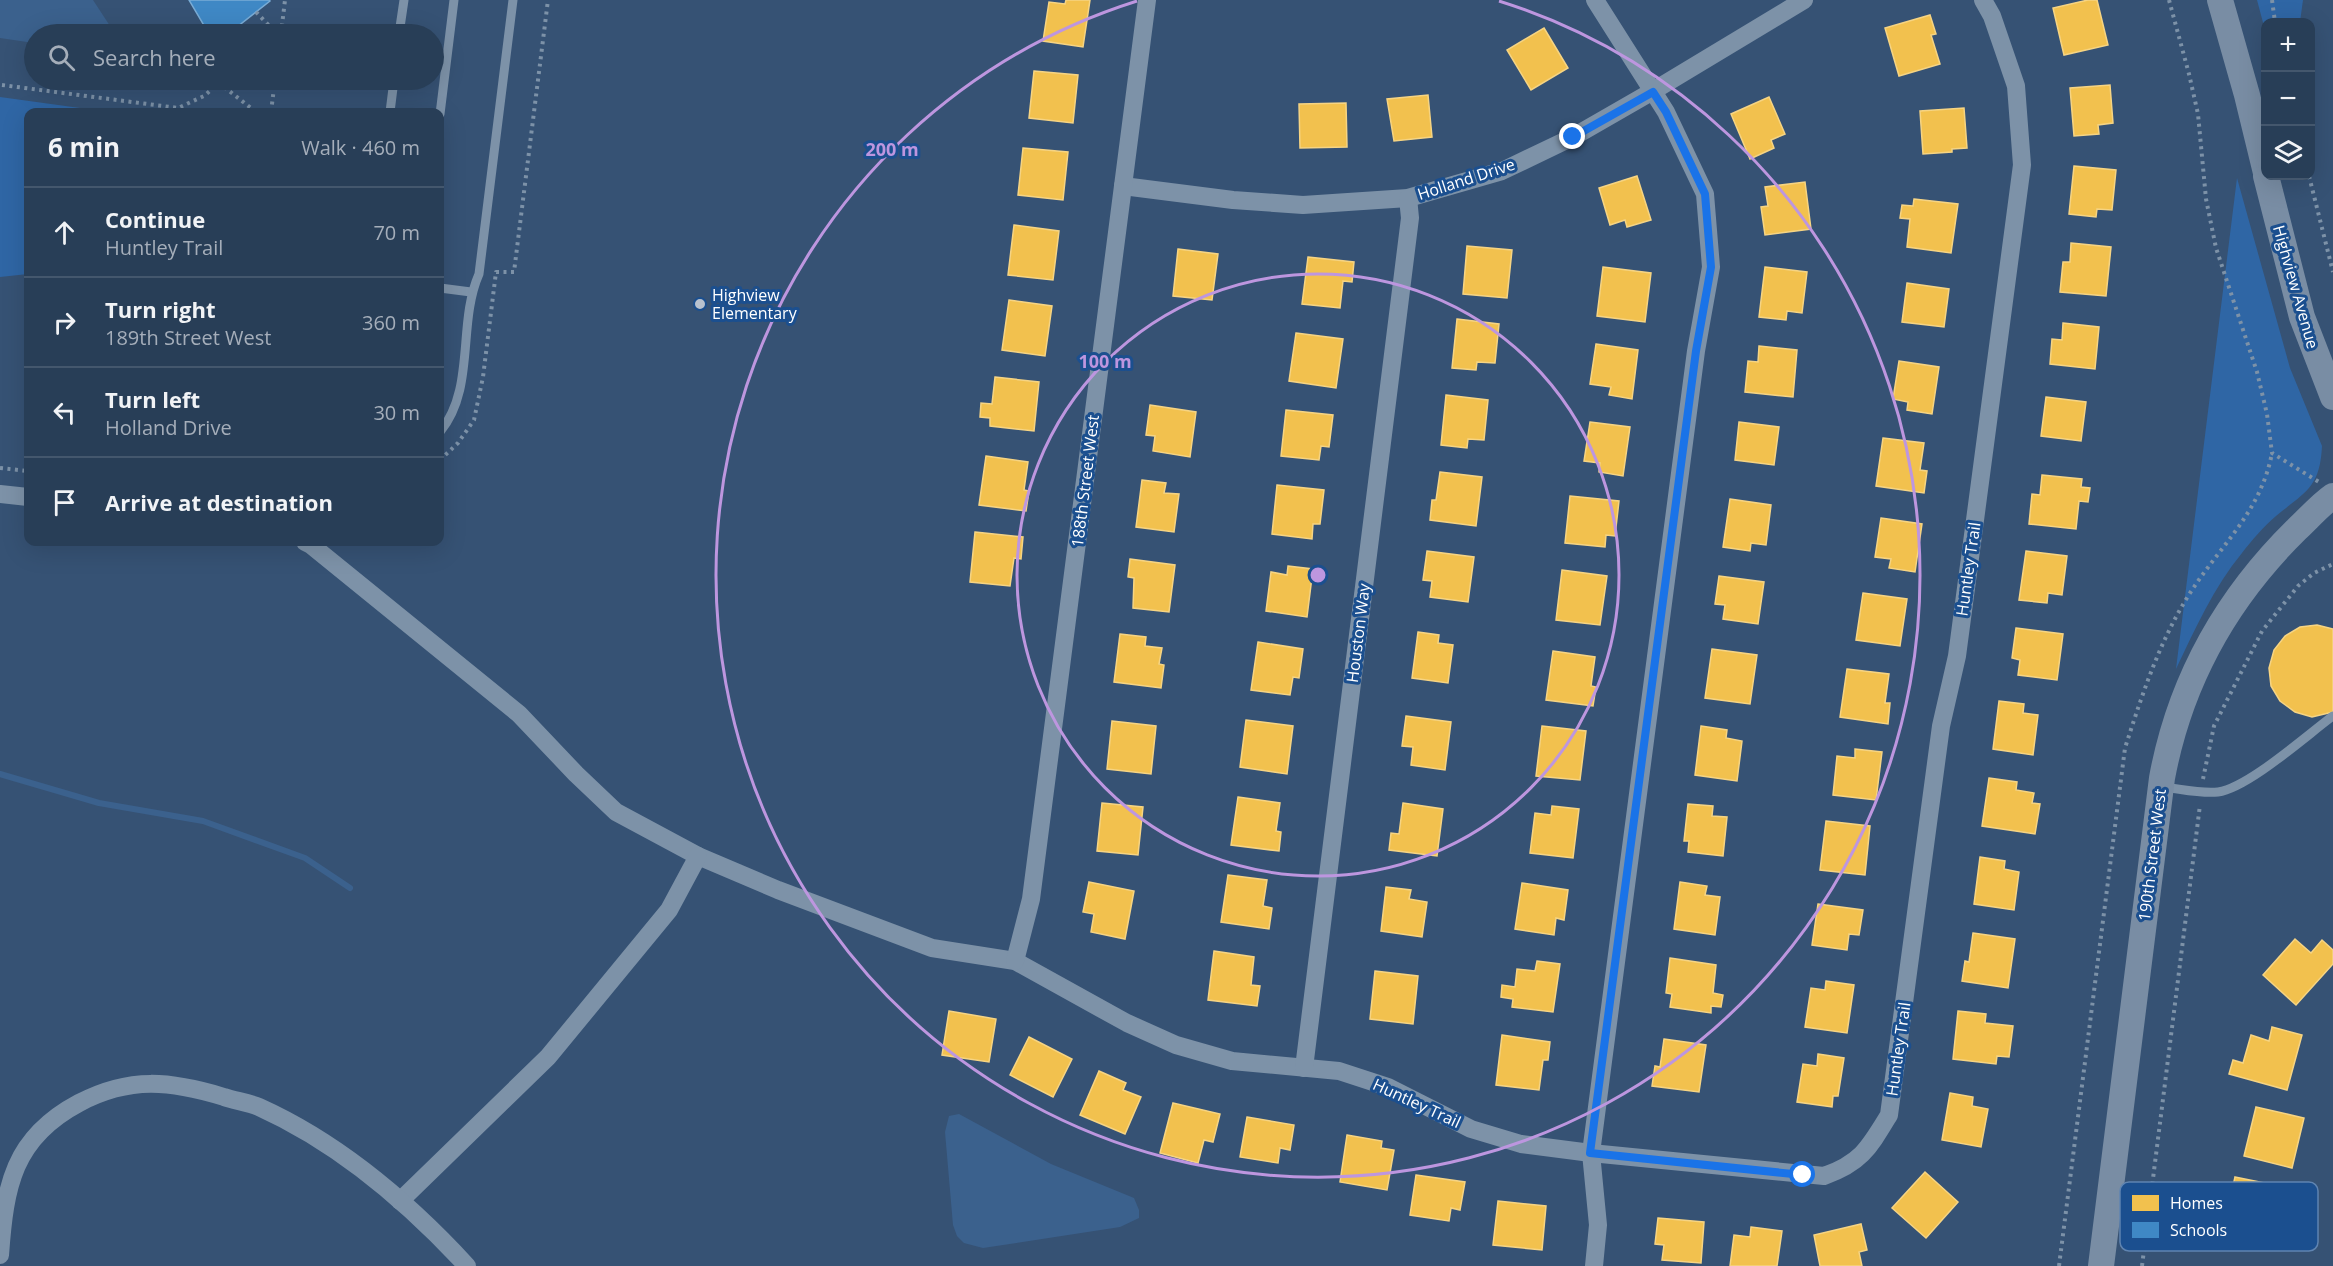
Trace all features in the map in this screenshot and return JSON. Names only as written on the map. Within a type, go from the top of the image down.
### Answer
[{"type":"street","name":"188th Street West","points":[[1015,961],[1031,899],[1147,0]]},
{"type":"street","points":[[1594,1266],[1598,1225],[1590,1153],[1694,363],[1711,267],[1705,194],[1666,112],[1595,0]]},
{"type":"street","name":"Holland Drive","points":[[1123,186],[1233,200],[1303,205],[1408,198],[1502,171],[1573,137],[1653,92],[1804,0]]},
{"type":"street","name":"Huntley Trail","points":[[315,546],[519,714],[616,812],[698,856],[778,890],[932,948],[1015,961],[1127,1023],[1176,1045],[1232,1061],[1339,1071],[1388,1087],[1471,1129],[1521,1144],[1824,1176],[1845,1169],[1868,1150],[1889,1115],[1941,726],[1957,656],[2022,165],[2016,86],[1992,16],[1983,0]]},
{"type":"street","name":"Highview Avenue","points":[[2220,0],[2261,153]]},
{"type":"street","name":"Highview Avenue","points":[[2268,180],[2302,317],[2333,397]]},
{"type":"street","name":"Houston Way","points":[[1304,1068],[1410,218],[1408,198]]},
{"type":"street","points":[[0,494],[24,497]]},
{"type":"street","name":"190th Street West","points":[[2101,1266],[2161,787],[2168,749],[2179,711],[2191,679],[2217,628],[2239,595],[2267,560],[2331,497]]},
{"type":"street","points":[[400,1201],[548,1058],[669,910],[698,856]]},
{"type":"street","points":[[0,1255],[6,1197],[18,1162],[36,1134],[58,1114],[92,1096],[119,1087],[169,1083],[257,1106],[342,1153],[400,1201],[467,1266]]},
{"type":"lane","points":[[400,24],[404,0]]},
{"type":"lane","points":[[444,81],[454,0]]},
{"type":"lane","points":[[444,427],[451,417],[458,399],[471,292],[479,274],[513,0]]},
{"type":"lane","points":[[390,108],[393,90]]},
{"type":"lane","points":[[441,108],[443,90]]},
{"type":"lane","points":[[444,289],[471,292]]},
{"type":"lane","points":[[2161,787],[2216,792],[2243,783],[2333,716]]},
{"type":"path","points":[[281,24],[285,0]]},
{"type":"path","points":[[444,456],[458,443],[474,420],[483,377],[496,273],[514,272],[548,0]]},
{"type":"path","points":[[2169,0],[2198,114],[2206,200],[2216,248],[2257,372],[2267,414],[2272,453],[2318,481],[2331,497]]},
{"type":"path","points":[[2272,0],[2274,18]]},
{"type":"path","points":[[256,12],[269,24]]},
{"type":"path","points":[[2,85],[24,88]]},
{"type":"path","points":[[40,90],[178,108],[204,96],[211,90]]},
{"type":"path","points":[[228,90],[251,108]]},
{"type":"path","points":[[272,108],[274,90]]},
{"type":"path","points":[[2310,180],[2333,272]]},
{"type":"path","points":[[0,468],[24,471]]},
{"type":"path","points":[[2152,1182],[2201,792],[2214,726],[2262,631],[2298,586],[2314,573],[2333,564]]},
{"type":"path","points":[[2142,1266],[2144,1251]]},
{"type":"shaded area","points":[[0,0],[93,0],[109,24],[24,24],[24,42],[0,38]]},
{"type":"shaded area","points":[[2257,0],[2303,0],[2301,18],[2262,18]]},
{"type":"shaded area","points":[[0,97],[80,108],[24,108],[24,274],[0,277]]},
{"type":"shaded area","points":[[2237,178],[2290,368],[2322,446],[2321,460],[2309,488],[2267,524],[2232,566],[2206,609],[2176,669]]},
{"type":"shaded area","points":[[959,1114],[1051,1164],[1134,1198],[1139,1210],[1139,1218],[1120,1227],[983,1248],[964,1243],[957,1236],[953,1225],[945,1132],[949,1116]]},
{"type":"building: Homes","points":[[1066,0],[1090,0],[1083,47],[1043,41],[1049,2],[1065,4]]},
{"type":"building: Homes","points":[[2097,0],[2108,45],[2064,55],[2053,8]]},
{"type":"building: Homes","points":[[1930,15],[1936,34],[1931,35],[1940,64],[1899,76],[1885,28]]},
{"type":"building: Homes","points":[[1544,28],[1568,68],[1531,90],[1507,50]]},
{"type":"building: Homes","points":[[1034,71],[1078,75],[1073,123],[1029,118]]},
{"type":"building: Homes","points":[[2110,85],[2113,123],[2098,125],[2099,134],[2074,136],[2070,88]]},
{"type":"building: Homes","points":[[1428,95],[1432,137],[1394,141],[1387,99]]},
{"type":"building: Homes","points":[[1769,97],[1785,134],[1771,140],[1774,148],[1750,159],[1731,114]]},
{"type":"building: Homes","points":[[1346,103],[1347,147],[1300,148],[1299,104]]},
{"type":"building: Homes","points":[[1964,108],[1967,148],[1952,149],[1952,152],[1923,154],[1920,111]]},
{"type":"building: Homes","points":[[1023,148],[1068,152],[1063,200],[1018,195]]},
{"type":"building: Homes","points":[[2074,166],[2116,170],[2112,210],[2097,209],[2096,217],[2069,214]]},
{"type":"building: Homes","points":[[1637,176],[1651,220],[1627,227],[1625,220],[1610,225],[1599,188]]},
{"type":"building: Homes","points":[[1805,182],[1811,229],[1765,235],[1761,207],[1768,206],[1765,187]]},
{"type":"building: Homes","points":[[1914,199],[1958,204],[1951,253],[1907,247],[1910,219],[1900,218],[1902,205],[1913,206]]},
{"type":"building: Homes","points":[[1014,225],[1059,231],[1053,280],[1008,275]]},
{"type":"building: Homes","points":[[2071,243],[2111,247],[2106,296],[2060,292],[2063,262],[2070,262]]},
{"type":"building: Homes","points":[[1467,246],[1512,250],[1507,298],[1463,294]]},
{"type":"building: Homes","points":[[1178,249],[1218,254],[1212,300],[1173,296]]},
{"type":"building: Homes","points":[[1308,257],[1354,262],[1352,282],[1343,281],[1340,308],[1302,304]]},
{"type":"building: Homes","points":[[1603,267],[1651,273],[1645,322],[1597,316]]},
{"type":"building: Homes","points":[[1765,267],[1807,272],[1802,313],[1787,311],[1786,320],[1759,317]]},
{"type":"building: Homes","points":[[1907,283],[1949,289],[1944,327],[1902,322]]},
{"type":"building: Homes","points":[[1009,300],[1052,306],[1045,356],[1002,350]]},
{"type":"building: Homes","points":[[1457,319],[1499,324],[1495,363],[1477,362],[1476,370],[1452,368]]},
{"type":"building: Homes","points":[[2063,323],[2099,327],[2095,369],[2050,364],[2052,339],[2062,340]]},
{"type":"building: Homes","points":[[1296,333],[1343,339],[1336,388],[1289,381]]},
{"type":"building: Homes","points":[[1596,344],[1638,350],[1632,399],[1609,395],[1611,387],[1590,384]]},
{"type":"building: Homes","points":[[1759,346],[1797,350],[1793,397],[1745,392],[1748,361],[1758,362]]},
{"type":"building: Homes","points":[[1899,361],[1939,367],[1932,414],[1907,410],[1908,402],[1893,399]]},
{"type":"building: Homes","points":[[995,377],[1039,382],[1034,431],[990,426],[990,418],[980,417],[981,403],[992,404]]},
{"type":"building: Homes","points":[[1446,395],[1488,400],[1484,440],[1468,439],[1467,448],[1441,445]]},
{"type":"building: Homes","points":[[2046,397],[2086,402],[2081,441],[2041,436]]},
{"type":"building: Homes","points":[[1150,405],[1196,412],[1190,457],[1153,451],[1155,436],[1146,435]]},
{"type":"building: Homes","points":[[1286,410],[1333,415],[1329,447],[1321,446],[1319,460],[1281,456]]},
{"type":"building: Homes","points":[[1590,422],[1630,427],[1623,476],[1599,472],[1600,463],[1584,461]]},
{"type":"building: Homes","points":[[1739,422],[1779,427],[1774,465],[1735,460]]},
{"type":"building: Homes","points":[[1883,438],[1924,443],[1920,470],[1927,471],[1924,493],[1876,486]]},
{"type":"building: Homes","points":[[986,456],[1028,462],[1024,490],[1029,491],[1026,511],[979,505]]},
{"type":"building: Homes","points":[[1440,472],[1482,477],[1476,526],[1430,520],[1432,500],[1436,500]]},
{"type":"building: Homes","points":[[2042,475],[2082,479],[2081,487],[2090,488],[2088,502],[2079,501],[2076,529],[2029,524],[2032,494],[2040,495]]},
{"type":"building: Homes","points":[[1142,480],[1166,483],[1164,493],[1179,494],[1174,532],[1136,527]]},
{"type":"building: Homes","points":[[1277,485],[1324,490],[1320,524],[1313,524],[1312,539],[1272,534]]},
{"type":"building: Homes","points":[[1570,496],[1619,501],[1615,536],[1606,535],[1605,547],[1565,543]]},
{"type":"building: Homes","points":[[1730,499],[1771,505],[1766,545],[1751,543],[1750,551],[1723,547]]},
{"type":"building: Homes","points":[[1881,518],[1922,524],[1915,572],[1889,568],[1891,559],[1875,557]]},
{"type":"building: Homes","points":[[975,532],[1023,537],[1021,559],[1014,558],[1010,586],[970,582]]},
{"type":"building: Homes","points":[[1427,551],[1474,557],[1468,602],[1430,597],[1432,581],[1423,580]]},
{"type":"building: Homes","points":[[2026,551],[2067,556],[2062,595],[2048,593],[2047,603],[2019,600]]},
{"type":"building: Homes","points":[[1130,559],[1175,565],[1169,612],[1133,608],[1134,578],[1128,577]]},
{"type":"building: Homes","points":[[1288,566],[1313,569],[1307,617],[1266,611],[1271,572],[1287,575]]},
{"type":"building: Homes","points":[[1562,570],[1607,576],[1600,625],[1556,620]]},
{"type":"building: Homes","points":[[1719,576],[1764,582],[1758,624],[1723,619],[1725,605],[1715,604]]},
{"type":"building: Homes","points":[[1863,593],[1907,599],[1900,646],[1856,640]]},
{"type":"building: Homes","points":[[2317,625],[2333,629],[2333,712],[2312,717],[2295,712],[2280,701],[2271,686],[2269,668],[2274,650],[2285,636],[2300,627]]},
{"type":"building: Homes","points":[[2016,628],[2063,634],[2057,680],[2018,675],[2020,660],[2012,658]]},
{"type":"building: Homes","points":[[1418,632],[1439,635],[1438,643],[1453,645],[1448,683],[1412,678]]},
{"type":"building: Homes","points":[[1120,634],[1146,637],[1145,646],[1162,648],[1159,664],[1164,665],[1161,688],[1114,682]]},
{"type":"building: Homes","points":[[1258,642],[1303,649],[1299,678],[1293,677],[1290,695],[1251,690]]},
{"type":"building: Homes","points":[[1712,649],[1757,655],[1750,704],[1705,698]]},
{"type":"building: Homes","points":[[1553,651],[1595,657],[1591,686],[1596,687],[1593,706],[1546,700]]},
{"type":"building: Homes","points":[[1847,669],[1889,674],[1885,703],[1890,703],[1888,724],[1840,717]]},
{"type":"building: Homes","points":[[1999,701],[2024,704],[2023,713],[2038,715],[2033,755],[1993,749]]},
{"type":"building: Homes","points":[[1406,716],[1451,722],[1445,770],[1411,765],[1413,747],[1402,746]]},
{"type":"building: Homes","points":[[1246,720],[1293,726],[1287,774],[1240,767]]},
{"type":"building: Homes","points":[[1112,721],[1156,726],[1151,774],[1107,769]]},
{"type":"building: Homes","points":[[1542,726],[1586,731],[1580,780],[1536,776]]},
{"type":"building: Homes","points":[[1701,726],[1727,730],[1726,738],[1742,741],[1737,781],[1695,775]]},
{"type":"building: Homes","points":[[1855,749],[1882,752],[1876,800],[1833,795],[1837,756],[1855,758]]},
{"type":"building: Homes","points":[[1989,778],[2017,782],[2016,790],[2034,793],[2032,803],[2040,804],[2035,834],[1982,826]]},
{"type":"building: Homes","points":[[1238,797],[1280,803],[1276,831],[1281,832],[1279,851],[1231,845]]},
{"type":"building: Homes","points":[[1102,803],[1143,807],[1138,855],[1097,851]]},
{"type":"building: Homes","points":[[1403,803],[1443,809],[1437,856],[1389,850],[1391,833],[1399,834]]},
{"type":"building: Homes","points":[[1688,804],[1713,806],[1712,816],[1727,817],[1723,856],[1688,852],[1689,841],[1684,841]]},
{"type":"building: Homes","points":[[1552,806],[1579,809],[1573,858],[1530,853],[1535,813],[1551,815]]},
{"type":"building: Homes","points":[[1826,821],[1870,826],[1865,875],[1820,870]]},
{"type":"building: Homes","points":[[1980,857],[2005,861],[2004,869],[2019,872],[2014,910],[1974,904]]},
{"type":"building: Homes","points":[[1228,875],[1267,880],[1263,906],[1272,908],[1269,929],[1221,922]]},
{"type":"building: Homes","points":[[1089,882],[1134,891],[1125,939],[1091,932],[1094,914],[1083,912]]},
{"type":"building: Homes","points":[[1680,882],[1707,886],[1705,895],[1720,897],[1715,935],[1674,929]]},
{"type":"building: Homes","points":[[1522,883],[1568,890],[1564,920],[1556,918],[1554,935],[1515,929]]},
{"type":"building: Homes","points":[[1386,887],[1411,890],[1409,899],[1427,902],[1422,937],[1381,931]]},
{"type":"building: Homes","points":[[1818,904],[1863,910],[1859,935],[1849,934],[1847,950],[1812,945]]},
{"type":"building: Homes","points":[[1973,933],[2015,939],[2008,988],[1962,981],[1965,961],[1969,962]]},
{"type":"building: Homes","points":[[2295,939],[2311,953],[2322,940],[2333,950],[2333,964],[2296,1005],[2263,975]]},
{"type":"building: Homes","points":[[1214,951],[1254,957],[1251,985],[1260,986],[1257,1006],[1208,1000]]},
{"type":"building: Homes","points":[[1670,958],[1716,965],[1713,993],[1723,995],[1721,1007],[1711,1006],[1711,1013],[1670,1007],[1672,994],[1666,993]]},
{"type":"building: Homes","points":[[1537,961],[1560,964],[1553,1012],[1512,1007],[1513,999],[1501,997],[1502,985],[1515,987],[1517,969],[1535,971]]},
{"type":"building: Homes","points":[[1375,971],[1418,976],[1413,1024],[1370,1019]]},
{"type":"building: Homes","points":[[1826,981],[1854,985],[1847,1033],[1805,1027],[1811,988],[1825,990]]},
{"type":"building: Homes","points":[[949,1011],[996,1019],[989,1062],[942,1055]]},
{"type":"building: Homes","points":[[1958,1011],[1986,1014],[1985,1023],[2013,1026],[2009,1057],[1997,1056],[1996,1064],[1953,1059]]},
{"type":"building: Homes","points":[[2272,1027],[2302,1035],[2287,1090],[2229,1074],[2233,1060],[2243,1063],[2251,1035],[2269,1041]]},
{"type":"building: Homes","points":[[1502,1035],[1550,1042],[1548,1060],[1543,1060],[1539,1090],[1496,1085]]},
{"type":"building: Homes","points":[[1029,1037],[1072,1059],[1053,1097],[1010,1075]]},
{"type":"building: Homes","points":[[1664,1039],[1706,1045],[1699,1092],[1652,1086],[1655,1066],[1660,1067]]},
{"type":"building: Homes","points":[[1818,1054],[1844,1058],[1838,1096],[1833,1096],[1832,1107],[1797,1102],[1803,1064],[1817,1066]]},
{"type":"building: Homes","points":[[1099,1071],[1126,1083],[1123,1090],[1141,1097],[1125,1134],[1080,1115]]},
{"type":"building: Homes","points":[[1950,1093],[1973,1097],[1972,1106],[1988,1109],[1981,1147],[1942,1140]]},
{"type":"building: Homes","points":[[1173,1103],[1220,1114],[1213,1142],[1204,1140],[1198,1163],[1160,1153]]},
{"type":"building: Homes","points":[[2256,1107],[2304,1118],[2292,1168],[2244,1156]]},
{"type":"building: Homes","points":[[1247,1117],[1294,1125],[1290,1150],[1280,1148],[1278,1163],[1240,1157]]},
{"type":"building: Homes","points":[[1347,1135],[1382,1141],[1381,1148],[1394,1150],[1387,1190],[1340,1182]]},
{"type":"building: Homes","points":[[1925,1172],[1958,1202],[1926,1238],[1892,1208]]},
{"type":"building: Homes","points":[[1416,1175],[1465,1182],[1460,1210],[1451,1208],[1449,1221],[1410,1215]]},
{"type":"building: Homes","points":[[2235,1177],[2260,1182],[2234,1182]]},
{"type":"building: Homes","points":[[1498,1201],[1546,1206],[1542,1250],[1493,1245]]},
{"type":"building: Homes","points":[[1658,1218],[1704,1222],[1701,1263],[1662,1260],[1664,1245],[1655,1244]]},
{"type":"building: Homes","points":[[1861,1224],[1867,1250],[1859,1252],[1862,1266],[1820,1266],[1814,1235]]},
{"type":"building: Homes","points":[[1751,1227],[1782,1231],[1777,1266],[1730,1266],[1734,1235],[1750,1237]]},
{"type":"building: Schools","points":[[189,0],[270,1],[241,24],[203,24]]},
{"type":"waterway","points":[[0,774],[99,803],[203,821],[305,858],[350,888]]},
{"type":"place","name":"Highview Elementary","points":[[700,304]]},
{"type":"route","points":[[1573,137],[1653,92],[1666,112],[1705,194],[1711,267],[1696,351],[1590,1153],[1803,1175]]}]
